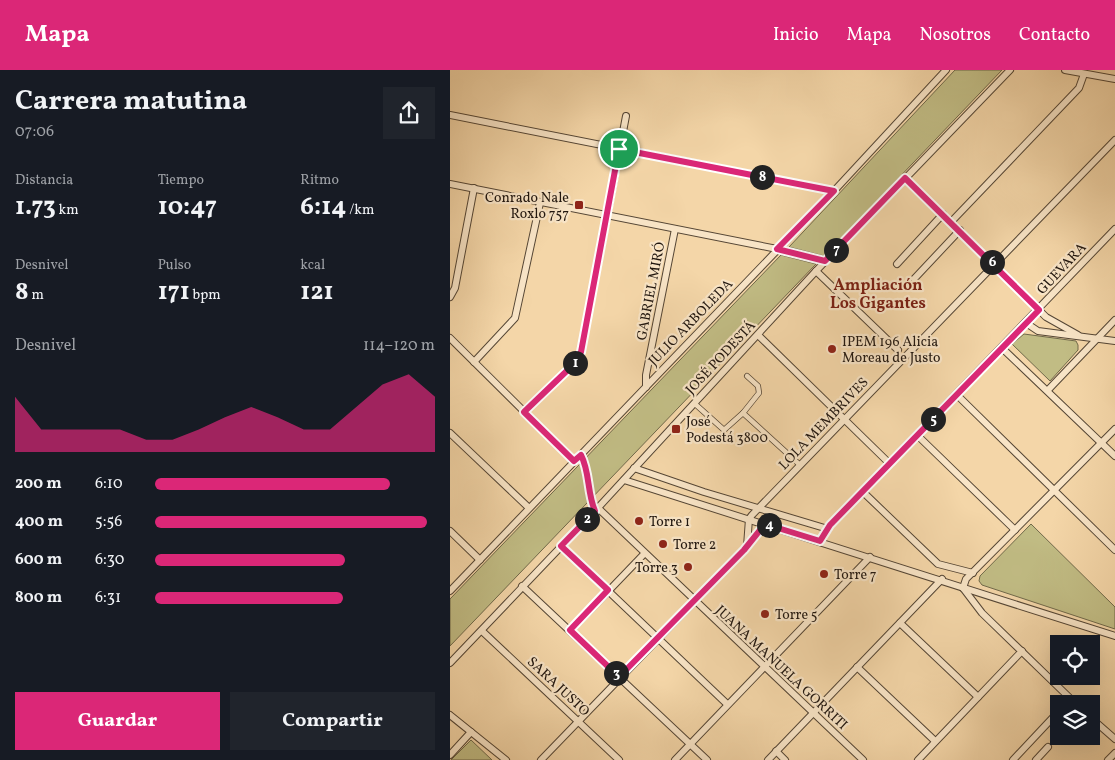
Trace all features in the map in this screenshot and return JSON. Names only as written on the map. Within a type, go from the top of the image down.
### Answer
[{"type":"street","name":"JULIO ARBOLEDA","points":[[450,591],[834,191],[946,70]]},
{"type":"street","name":"JOSÉ PODESTÁ","points":[[450,663],[624,480],[825,261],[1010,70]]},
{"type":"street","points":[[1065,70],[1115,80]]},
{"type":"street","points":[[951,222],[1079,88],[1084,74]]},
{"type":"street","points":[[450,115],[834,191]]},
{"type":"street","points":[[524,412],[579,358],[626,116]]},
{"type":"street","name":"LOLA MEMBRIVES","points":[[749,519],[1115,140]]},
{"type":"street","points":[[905,178],[1053,323],[1078,335]]},
{"type":"street","points":[[450,184],[777,249],[825,261]]},
{"type":"street","points":[[450,297],[455,288],[474,188]]},
{"type":"street","points":[[474,362],[515,318],[540,203]]},
{"type":"street","points":[[897,264],[943,214]]},
{"type":"street","name":"GABRIEL MIRÓ","points":[[646,386],[646,375],[675,229]]},
{"type":"street","points":[[914,279],[960,230]]},
{"type":"street","name":"GUEVARA","points":[[820,541],[828,529],[917,435],[1115,230]]},
{"type":"street","points":[[816,271],[898,350]]},
{"type":"street","points":[[1048,390],[1115,320]]},
{"type":"street","points":[[1026,323],[1038,330],[1115,341]]},
{"type":"street","points":[[758,335],[890,464]]},
{"type":"street","points":[[450,338],[574,461]]},
{"type":"street","points":[[1002,348],[1115,456]]},
{"type":"street","points":[[694,403],[724,430],[743,414],[760,394],[758,386],[748,376]]},
{"type":"street","points":[[956,395],[1115,550]]},
{"type":"street","points":[[743,414],[800,466]]},
{"type":"street","points":[[963,588],[966,579],[1115,429]]},
{"type":"street","points":[[450,433],[529,508]]},
{"type":"street","points":[[917,435],[1015,530]]},
{"type":"street","points":[[581,455],[586,465],[589,497],[596,510]]},
{"type":"street","points":[[634,468],[759,509],[828,529]]},
{"type":"street","points":[[624,480],[942,579],[963,588],[1115,636]]},
{"type":"street","points":[[863,492],[938,564],[972,573]]},
{"type":"street","name":"JUANA MANUELA GORRITI","points":[[596,510],[863,760]]},
{"type":"street","points":[[747,546],[749,519]]},
{"type":"street","points":[[541,760],[747,546],[765,524]]},
{"type":"street","points":[[450,531],[480,560]]},
{"type":"street","points":[[561,546],[727,704]]},
{"type":"street","points":[[570,630],[644,554]]},
{"type":"street","points":[[675,760],[870,557]]},
{"type":"street","points":[[768,760],[942,579]]},
{"type":"street","points":[[522,586],[707,760]]},
{"type":"street","points":[[963,588],[982,613],[1064,695]]},
{"type":"street","points":[[900,623],[978,697]]},
{"type":"street","name":"SARA JUSTO","points":[[482,630],[620,760]]},
{"type":"street","points":[[918,760],[1022,651]]},
{"type":"street","points":[[858,667],[936,741]]},
{"type":"street","points":[[450,715],[506,760]]},
{"type":"street","points":[[1013,760],[1050,721]]},
{"type":"street","points":[[1100,726],[1115,739]]},
{"type":"street","points":[[450,755],[471,732]]},
{"type":"street","points":[[1036,760],[1048,747]]},
{"type":"street","points":[[776,751],[785,760]]},
{"type":"street","points":[[1108,760],[1115,753]]},
{"type":"shaded area","points":[[955,70],[1002,70],[824,256],[789,247]]},
{"type":"shaded area","points":[[781,255],[816,264],[450,646],[450,599]]},
{"type":"shaded area","points":[[1024,334],[1076,341],[1078,350],[1050,381],[1012,344]]},
{"type":"shaded area","points":[[1031,524],[1115,607],[1115,629],[982,585],[979,581],[980,576]]},
{"type":"shaded area","points":[[471,740],[492,760],[451,760]]},
{"type":"place","name":"Conrado Nale Roxlo 757","points":[[579,205]]},
{"type":"place","name":"IPEM 196 Alicia Moreau de Justo","points":[[832,349]]},
{"type":"place","name":"José Podestá 3800","points":[[676,429]]},
{"type":"place","name":"Torre 1","points":[[639,521]]},
{"type":"place","name":"Torre 2","points":[[663,544]]},
{"type":"place","name":"Torre 3","points":[[688,567]]},
{"type":"place","name":"Torre 7","points":[[824,574]]},
{"type":"place","name":"Torre 5","points":[[765,614]]},
{"type":"district","name":"Ampliación Los Gigantes","points":[[878,293]]},
{"type":"route","points":[[619,149],[834,191],[777,249],[825,261],[905,178],[960,230],[1039,310],[830,525],[820,541],[765,524],[744,550],[619,677],[570,630],[608,590],[561,546],[595,511],[589,497],[586,465],[581,455],[574,461],[524,412],[579,358],[619,149]]}]
